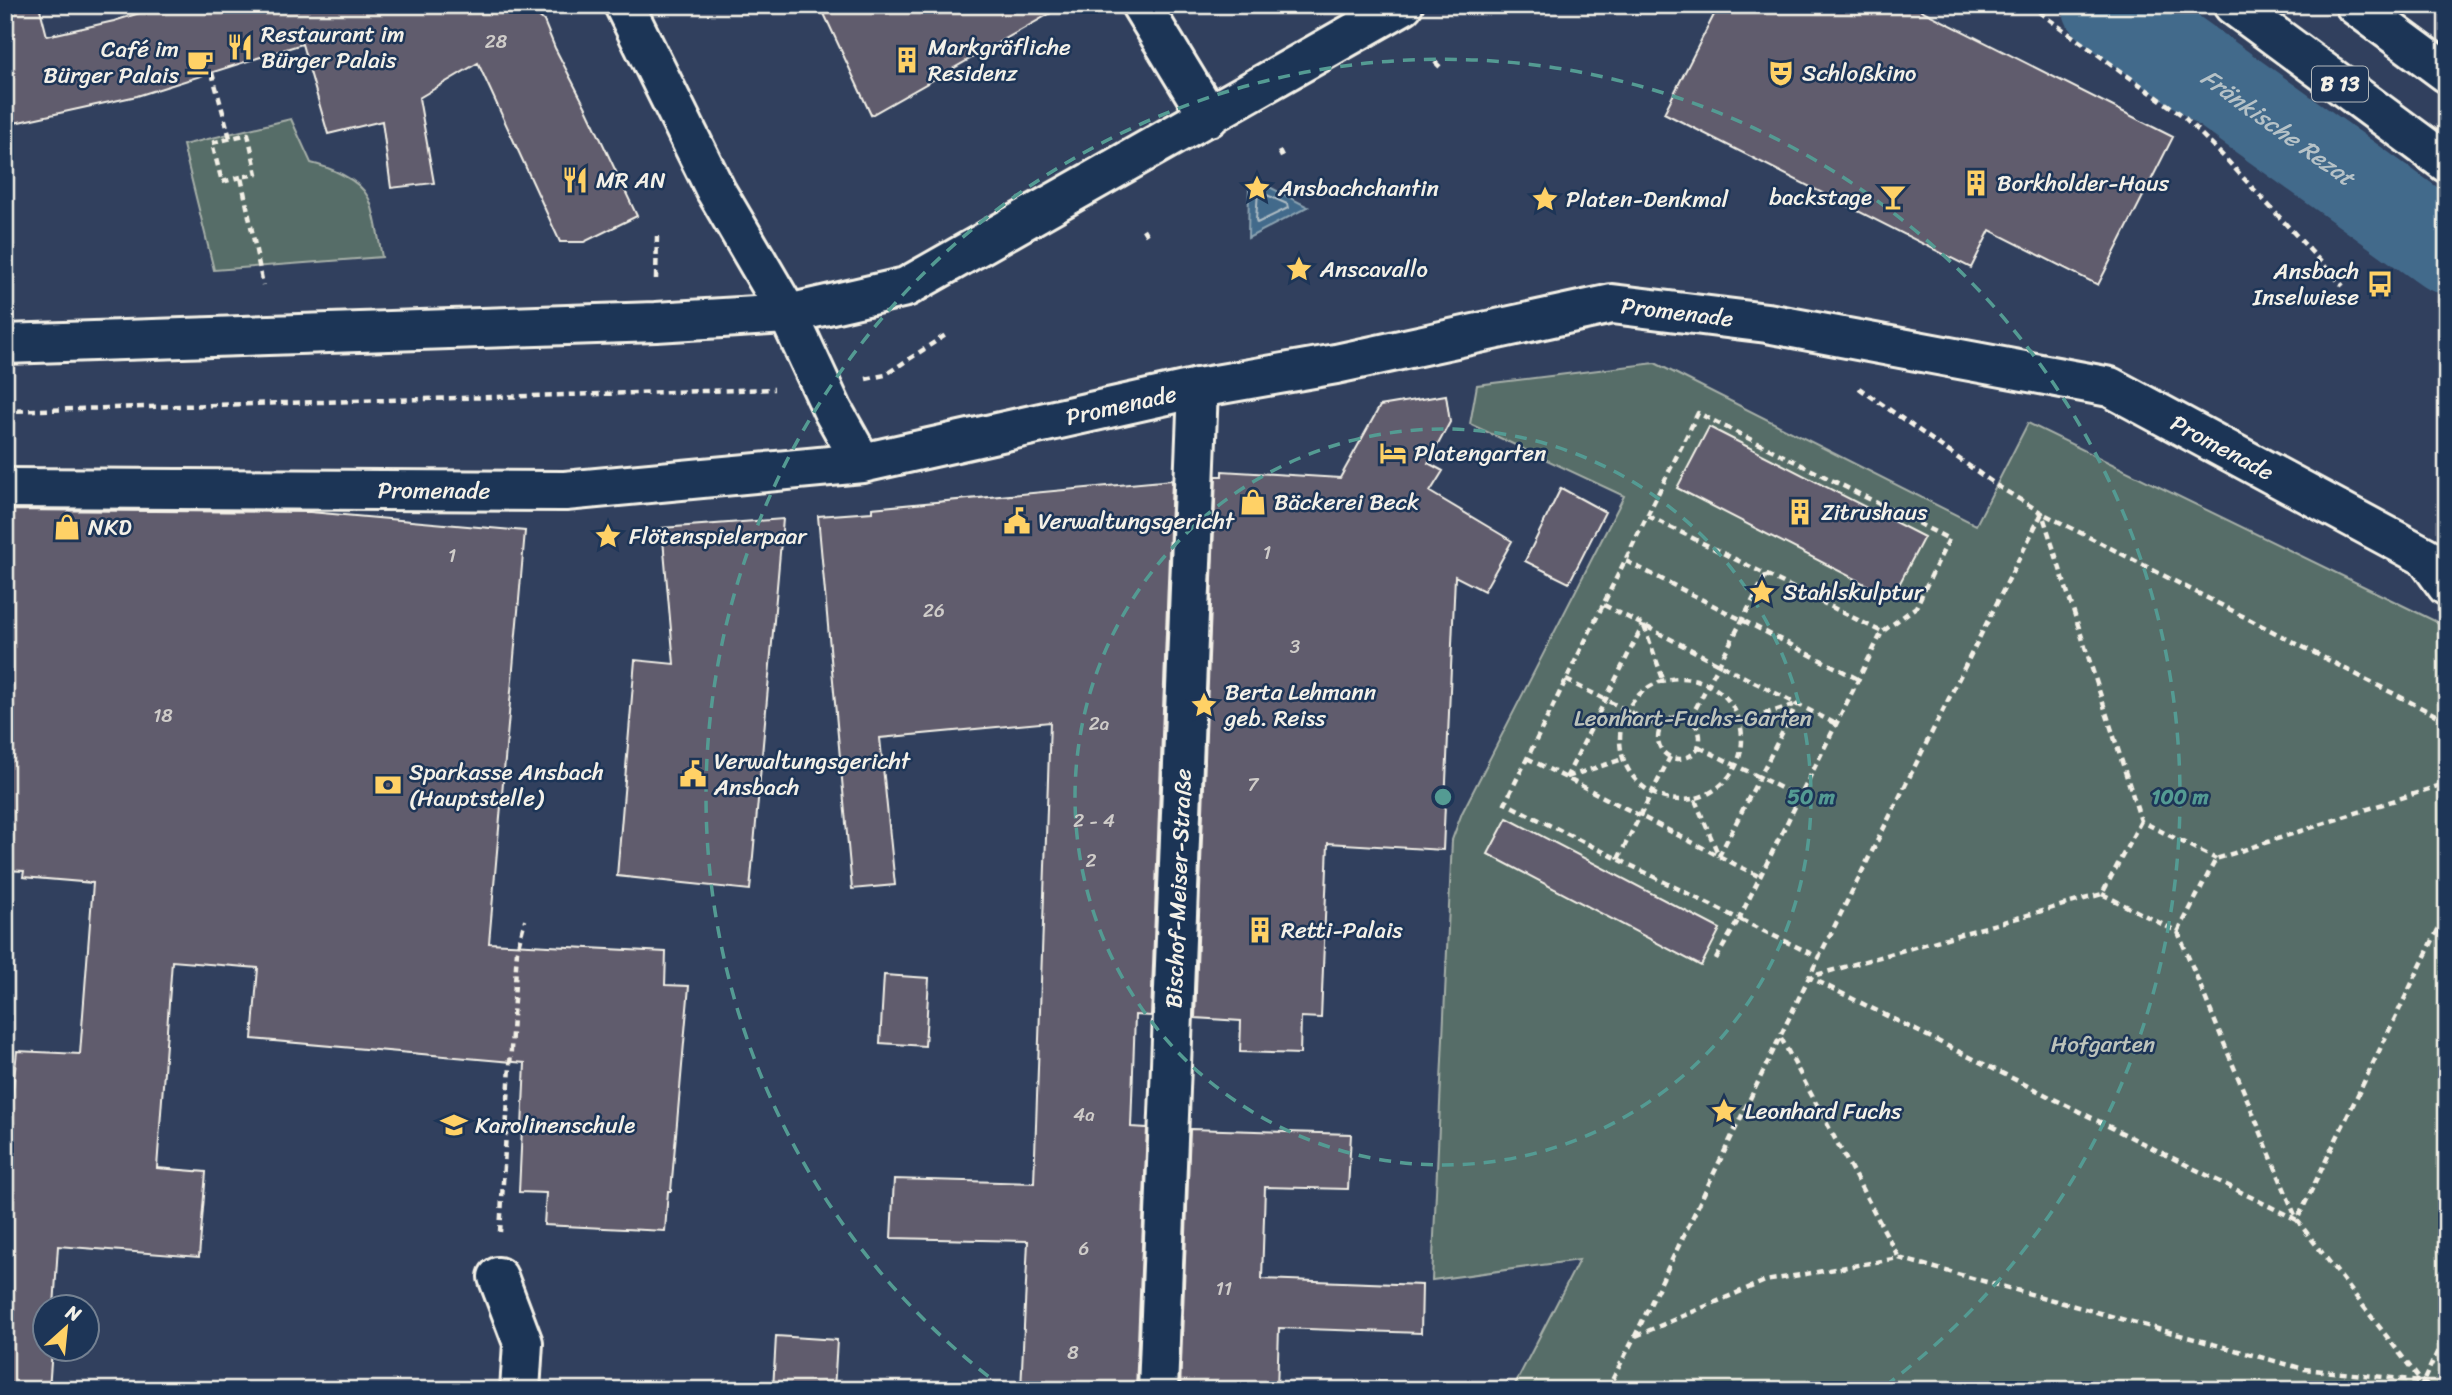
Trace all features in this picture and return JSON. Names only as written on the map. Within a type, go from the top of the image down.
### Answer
[{"type":"street","points":[[624,5],[716,191],[788,314],[822,388],[862,463]]},
{"type":"street","points":[[1141,5],[1209,117]]},
{"type":"street","points":[[5,344],[634,323],[788,314],[906,287],[1403,5]]},
{"type":"street","name":"B 13","points":[[2233,5],[2447,163]]},
{"type":"street","points":[[2354,5],[2447,73]]},
{"type":"street","name":"Promenade","points":[[5,488],[565,491],[862,463],[1198,388],[1336,364],[1612,303],[1767,323],[2110,387],[2426,558],[2447,586]]},
{"type":"street","name":"Bischof-Meiser-Straße","points":[[1158,1390],[1198,388]]},
{"type":"street","points":[[498,1276],[523,1343],[520,1390]]},
{"type":"path","points":[[2029,5],[2182,115],[2343,286]]},
{"type":"path","points":[[1435,62],[1440,67]]},
{"type":"path","points":[[212,72],[230,138]]},
{"type":"path","points":[[248,134],[257,173],[241,177],[222,182],[212,143],[248,134]]},
{"type":"path","points":[[1279,151],[1283,159]]},
{"type":"path","points":[[241,177],[263,285]]},
{"type":"path","points":[[1143,229],[1148,237]]},
{"type":"path","points":[[5,411],[822,388],[885,375],[947,334]]},
{"type":"path","points":[[1854,385],[1996,485],[2042,513],[2447,721]]},
{"type":"path","points":[[1716,959],[1739,919],[1882,632],[1916,607],[1948,539],[1698,413],[1505,803],[1739,919],[1818,957]]},
{"type":"path","points":[[2042,513],[2141,821],[2216,859]]},
{"type":"path","points":[[1607,1390],[1818,957],[2042,513]]},
{"type":"path","points":[[1648,516],[1882,632]]},
{"type":"path","points":[[1626,561],[1858,679]]},
{"type":"path","points":[[1690,719],[1766,575]]},
{"type":"path","points":[[1604,605],[1836,724]]},
{"type":"path","points":[[1643,625],[1663,679]]},
{"type":"path","points":[[1566,778],[1643,625]]},
{"type":"path","points":[[1687,677],[1709,684],[1724,693],[1735,707],[1741,721],[1744,746],[1735,765],[1719,789],[1695,800],[1674,800],[1640,785],[1623,759],[1620,734],[1628,711],[1636,696],[1663,679],[1687,677]]},
{"type":"path","points":[[1566,680],[1660,727]]},
{"type":"path","points":[[1741,721],[1797,704]]},
{"type":"path","points":[[1719,856],[1797,704]]},
{"type":"path","points":[[1677,716],[1690,719],[1699,732],[1699,747],[1686,758],[1678,760],[1670,757],[1659,744],[1660,727],[1677,716]]},
{"type":"path","points":[[1699,747],[1799,797]]},
{"type":"path","points":[[1618,859],[1670,757]]},
{"type":"path","points":[[1527,758],[1760,877]]},
{"type":"path","points":[[1566,778],[1623,759]]},
{"type":"path","points":[[2178,932],[2216,859],[2447,783]]},
{"type":"path","points":[[1695,800],[1719,856]]},
{"type":"path","points":[[2102,894],[2141,821]]},
{"type":"path","points":[[1809,977],[2102,894],[2178,932],[2297,1220],[2421,1381]]},
{"type":"path","points":[[2297,1220],[2447,911]]},
{"type":"path","points":[[498,1276],[517,950],[525,920]]},
{"type":"path","points":[[1809,977],[2297,1220]]},
{"type":"path","points":[[1781,1037],[1899,1258]]},
{"type":"path","points":[[1635,1336],[1765,1281],[1899,1258],[2304,1369],[2421,1381],[2438,1390]]},
{"type":"path","points":[[2419,1390],[2421,1381],[2447,1332]]},
{"type":"green space","points":[[291,119],[311,163],[350,179],[368,197],[382,257],[214,270],[183,145]]},
{"type":"green space","name":"Hofgarten","points":[[1655,363],[1976,525],[2028,423],[2447,627],[2447,1390],[1512,1390],[1579,1260],[1432,1280],[1452,840],[1462,813],[1624,496],[1470,424],[1477,385]]},
{"type":"water","points":[[1258,181],[1308,207],[1248,238],[1249,186]]},
{"type":"building","points":[[5,5],[39,5],[47,36],[114,21],[165,5],[526,5],[544,21],[637,216],[584,242],[560,242],[478,63],[419,98],[434,183],[391,188],[382,121],[328,134],[302,44],[137,96],[5,125]]},
{"type":"building","name":"Markgräfliche Residenz","points":[[820,5],[1065,5],[871,115]]},
{"type":"building","name":"Borkholder-Haus","points":[[1719,5],[1911,5],[2173,137],[2098,285],[1990,230],[1971,268],[1664,113]]},
{"type":"building","points":[[1446,395],[1450,422],[1428,463],[1443,471],[1430,492],[1512,541],[1484,591],[1455,576],[1443,850],[1328,843],[1321,1018],[1301,1017],[1300,1054],[1240,1052],[1241,1021],[1195,1018],[1216,476],[1222,476],[1222,471],[1340,478],[1380,406]]},
{"type":"building","name":"Zitrushaus","points":[[1709,427],[1924,537],[1892,598],[1677,488]]},
{"type":"building","points":[[1172,480],[1151,1016],[1135,1015],[1131,1127],[1147,1128],[1136,1390],[1021,1390],[1028,1241],[891,1238],[894,1179],[1034,1183],[1050,722],[880,738],[895,885],[852,889],[818,516],[872,512],[872,508]]},
{"type":"building","points":[[1561,488],[1605,512],[1569,583],[1525,561]]},
{"type":"building","points":[[5,510],[310,512],[525,531],[489,943],[666,952],[665,985],[689,986],[665,1231],[544,1225],[546,1193],[519,1192],[525,1063],[252,1039],[258,968],[172,961],[157,1168],[206,1172],[199,1257],[58,1246],[55,1294],[32,1294],[32,1364],[51,1364],[49,1390],[5,1390],[5,1165],[17,1051],[80,1054],[93,883],[23,877],[24,871],[5,870]]},
{"type":"building","name":"Verwaltungsgericht Ansbach","points":[[783,519],[750,890],[617,876],[635,660],[674,664],[662,528]]},
{"type":"building","points":[[1507,818],[1720,929],[1701,966],[1488,854]]},
{"type":"building","points":[[884,975],[929,978],[925,1046],[880,1043]]},
{"type":"building","points":[[1190,1129],[1351,1134],[1348,1189],[1265,1187],[1262,1279],[1422,1285],[1421,1333],[1279,1328],[1277,1390],[1180,1390]]},
{"type":"building","points":[[776,1336],[837,1340],[834,1390],[773,1390]]},
{"type":"waterway","name":"Fränkische Rezat","points":[[2107,5],[2447,249]]},
{"type":"place","name":"Restaurant im Bürger Palais","points":[[240,47]]},
{"type":"place","name":"Markgräfliche Residenz","points":[[907,60]]},
{"type":"place","name":"Café im Bürger Palais","points":[[200,62]]},
{"type":"place","name":"Schloßkino","points":[[1781,73]]},
{"type":"place","name":"MR AN","points":[[575,180]]},
{"type":"place","name":"Borkholder-Haus","points":[[1976,183]]},
{"type":"place","name":"Ansbachchantin","points":[[1257,188]]},
{"type":"place","name":"backstage","points":[[1893,197]]},
{"type":"place","name":"Platen-Denkmal","points":[[1545,199]]},
{"type":"place","name":"Anscavallo","points":[[1299,269]]},
{"type":"place","name":"Ansbach Inselwiese","points":[[2380,284]]},
{"type":"place","name":"Platengarten","points":[[1393,453]]},
{"type":"place","name":"Bäckerei Beck","points":[[1253,502]]},
{"type":"place","name":"Zitrushaus","points":[[1800,512]]},
{"type":"place","name":"Verwaltungsgericht","points":[[1017,521]]},
{"type":"place","name":"NKD","points":[[67,527]]},
{"type":"place","name":"Flötenspielerpaar","points":[[608,536]]},
{"type":"place","name":"Stahlskulptur","points":[[1762,592]]},
{"type":"place","name":"Berta Lehmann geb. Reiss","points":[[1204,705]]},
{"type":"place","name":"Verwaltungsgericht Ansbach","points":[[693,774]]},
{"type":"place","name":"Sparkasse Ansbach (Hauptstelle)","points":[[388,785]]},
{"type":"place","name":"Retti-Palais","points":[[1260,930]]},
{"type":"place","name":"Leonhard Fuchs","points":[[1724,1111]]},
{"type":"place","name":"Karolinenschule","points":[[454,1125]]},
{"type":"park label","name":"Leonhart-Fuchs-Garten","points":[[1693,718]]}]
